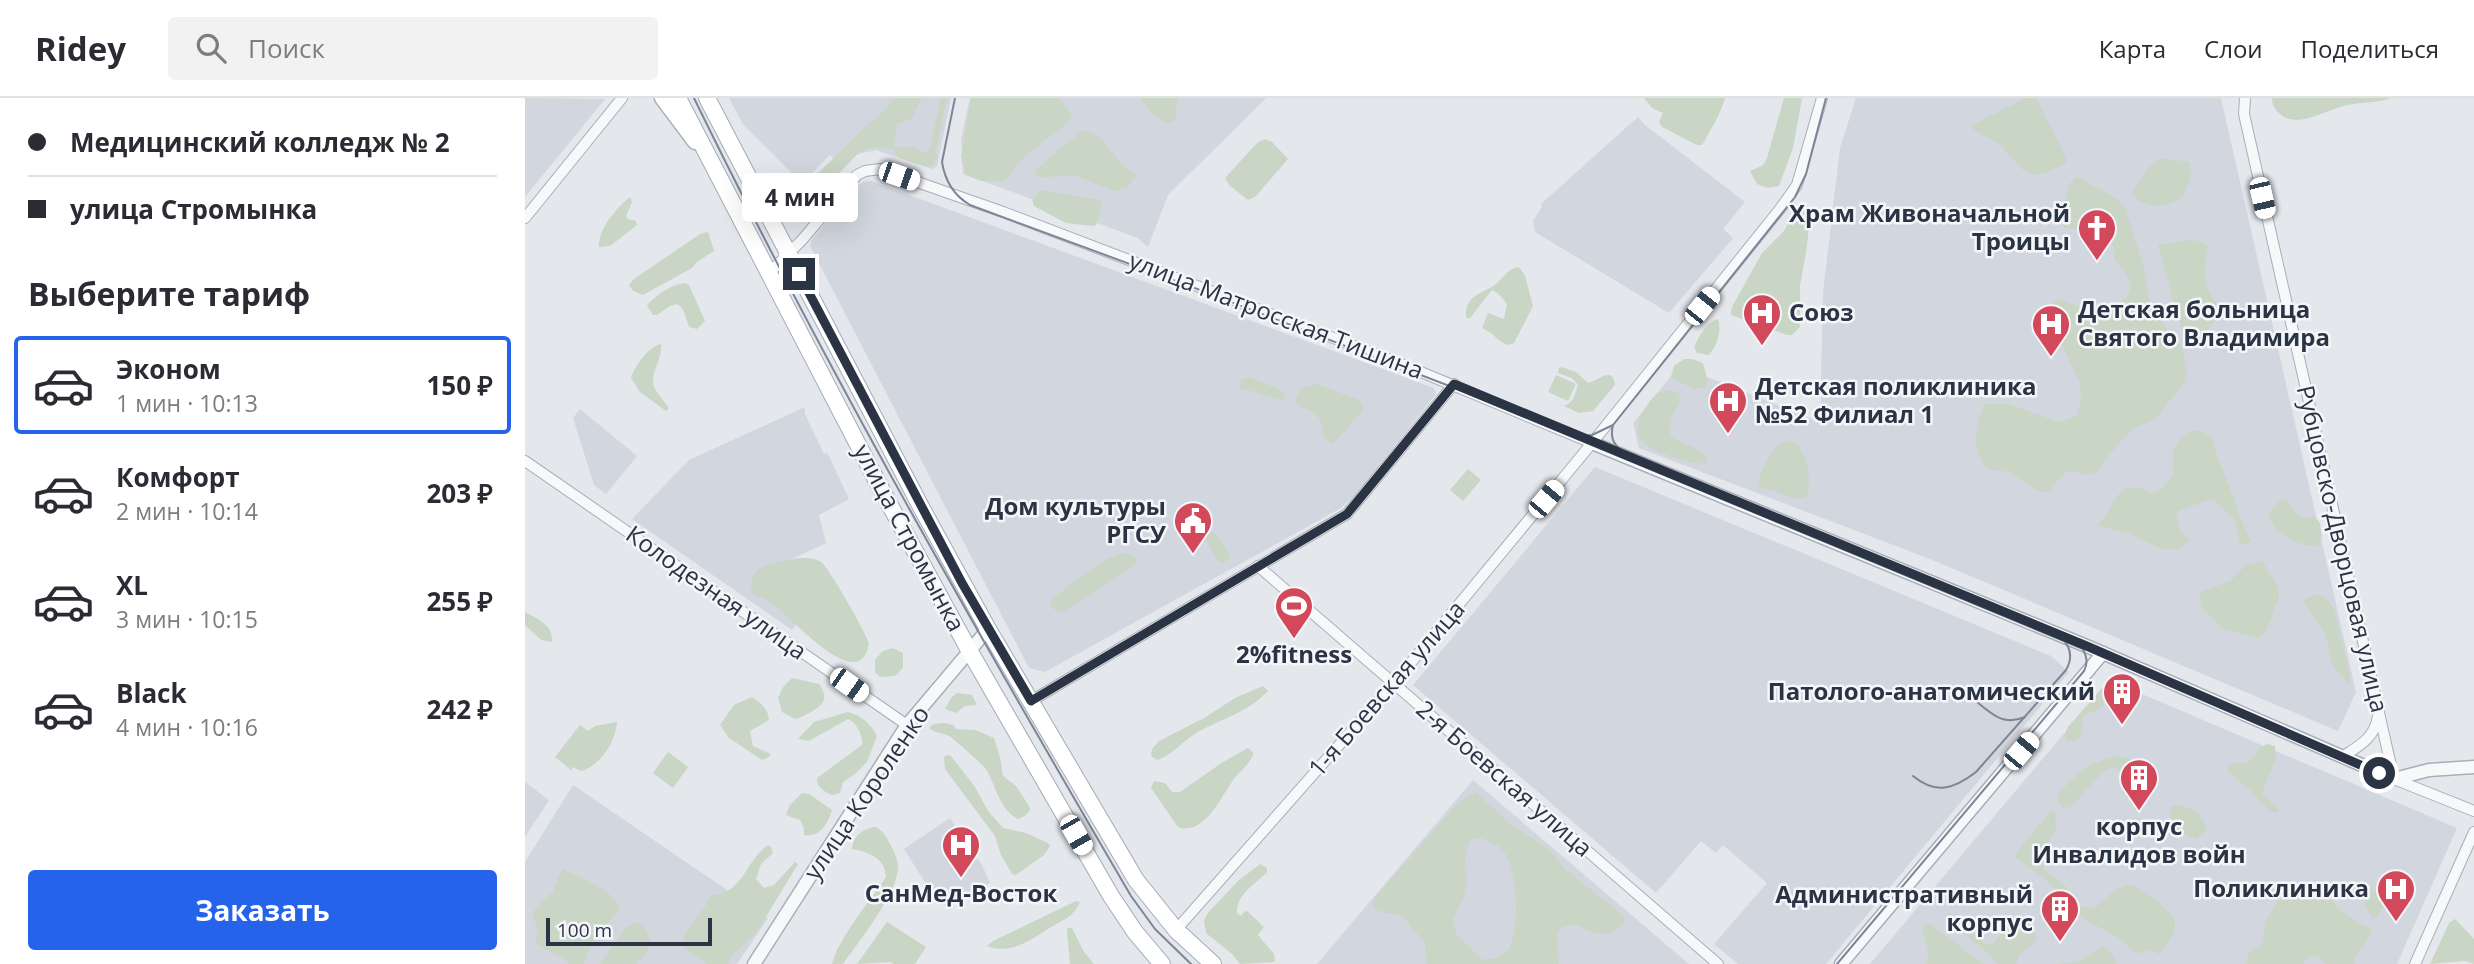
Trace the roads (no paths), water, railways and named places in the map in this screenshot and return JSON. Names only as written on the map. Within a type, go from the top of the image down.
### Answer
[{"type":"main road","points":[[662,98],[709,160]]},
{"type":"main road","name":"улица Стромынка","points":[[678,98],[881,489],[969,650],[1111,896],[1156,961]]},
{"type":"main road","name":"улица Стромынка","points":[[707,98],[921,508],[988,629],[1136,880],[1175,930],[1213,964]]},
{"type":"street","name":"1-я Боевская улица","points":[[1175,930],[1393,684],[1592,443],[1791,194],[1801,174],[1822,98]]},
{"type":"street","name":"Рубцовско-Дворцовая улица","points":[[2245,98],[2243,114],[2394,779]]},
{"type":"street","points":[[525,218],[622,99]]},
{"type":"street","name":"улица Матросская Тишина","points":[[769,273],[789,254],[857,175],[880,169],[1037,225],[1454,384],[2103,653],[2394,779]]},
{"type":"street","points":[[1031,701],[1347,514],[1454,384]]},
{"type":"street","name":"Колодезная улица","points":[[525,461],[907,725]]},
{"type":"street","name":"2-я Боевская улица","points":[[1258,566],[1718,964]]},
{"type":"street","name":"улица Короленко","points":[[754,964],[907,725],[988,629]]},
{"type":"street","points":[[1841,964],[2103,653]]},
{"type":"street","points":[[2342,757],[2371,736],[2377,724],[2378,709]]},
{"type":"street","points":[[2394,779],[2429,770],[2474,766]]},
{"type":"street","points":[[2394,779],[2474,811]]},
{"type":"street","points":[[2415,964],[2474,832]]},
{"type":"tram line","points":[[694,98],[850,401],[1017,699],[1131,896],[1155,929],[1191,964]]},
{"type":"tram line","points":[[955,98],[942,162],[951,187],[970,205],[1452,387],[2083,649],[2087,660],[2084,671],[1837,964]]},
{"type":"tram line","points":[[1573,437],[1592,435],[1613,425],[1795,197],[1806,174],[1826,98]]},
{"type":"tram line","points":[[1613,425],[1613,440],[1622,451]]},
{"type":"tram line","points":[[1913,776],[1929,786],[1945,788],[1976,772],[2066,670],[2070,653],[2061,637]]},
{"type":"tram line","points":[[1977,702],[2005,720],[2025,717]]},
{"type":"place","name":"Храм Живоначальной Троицы","points":[[2097,262]]},
{"type":"place","name":"Союз","points":[[1762,347]]},
{"type":"place","name":"Детская больница Святого Владимира","points":[[2051,358]]},
{"type":"place","name":"Детская поликлиника №52 Филиал 1","points":[[1728,435]]},
{"type":"place","name":"Дом культуры РГСУ","points":[[1193,555]]},
{"type":"place","name":"2%fitness","points":[[1294,640]]},
{"type":"place","name":"Патолого-анатомический","points":[[2122,726]]},
{"type":"place","name":"корпус Инвалидов войн","points":[[2139,812]]},
{"type":"place","name":"СанМед-Восток","points":[[961,879]]},
{"type":"place","name":"Поликлиника","points":[[2396,923]]},
{"type":"place","name":"Административный корпус","points":[[2060,943]]}]
